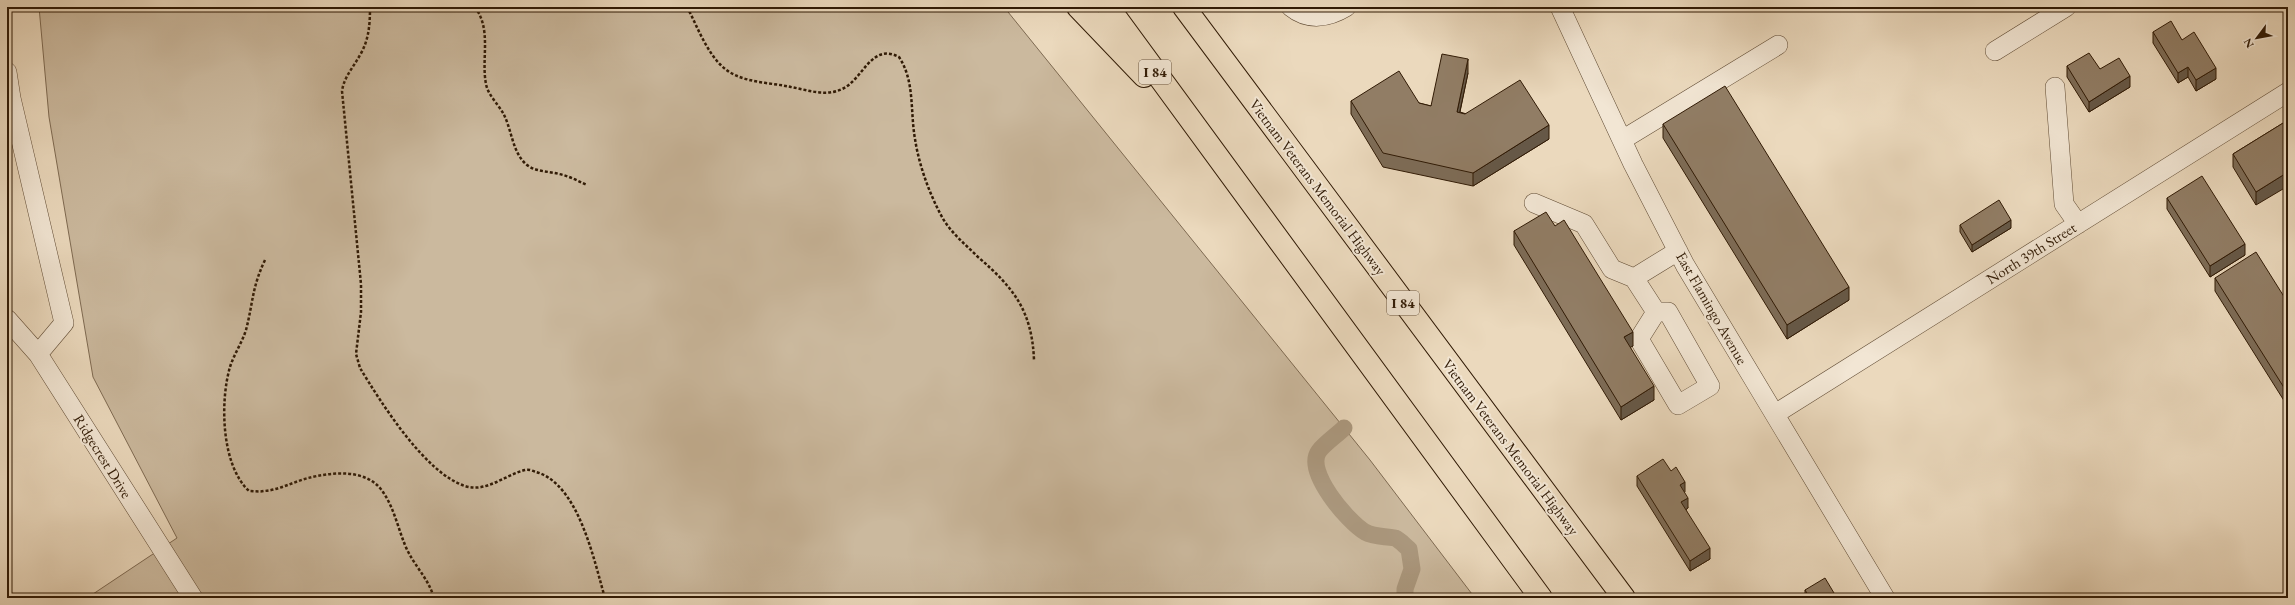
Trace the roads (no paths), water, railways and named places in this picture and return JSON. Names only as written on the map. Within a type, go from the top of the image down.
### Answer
[{"type":"highway","points":[[1078,7],[1203,138]]},
{"type":"highway","name":"I 84","points":[[1108,7],[1541,598]]},
{"type":"highway","name":"Vietnam Veterans Memorial Highway","points":[[1184,7],[1624,598]]},
{"type":"street","points":[[1291,7],[1304,14],[1323,17],[1336,13],[1346,7]]},
{"type":"street","name":"East Flamingo Avenue","points":[[1560,7],[1622,140],[1678,251],[1885,598]]},
{"type":"street","points":[[1995,50],[2066,7]]},
{"type":"street","points":[[1622,140],[1778,44]]},
{"type":"street","points":[[7,72],[11,98],[64,322],[38,354]]},
{"type":"street","points":[[2055,87],[2064,204],[2078,224]]},
{"type":"street","name":"North 39th Street","points":[[1775,414],[2288,92]]},
{"type":"street","points":[[1534,203],[1584,224],[1612,269],[1634,278],[1656,312]]},
{"type":"street","points":[[1634,278],[1678,251]]},
{"type":"street","points":[[1656,312],[1668,312],[1710,386],[1678,405],[1639,339],[1656,312]]},
{"type":"street","name":"Ridgecrest Drive","points":[[7,319],[38,354],[193,598]]},
{"type":"waterway","points":[[1344,428],[1319,451],[1316,460],[1317,471],[1322,483],[1339,507],[1365,532],[1372,535],[1395,538],[1409,549],[1412,569],[1405,589],[1405,598]]}]
